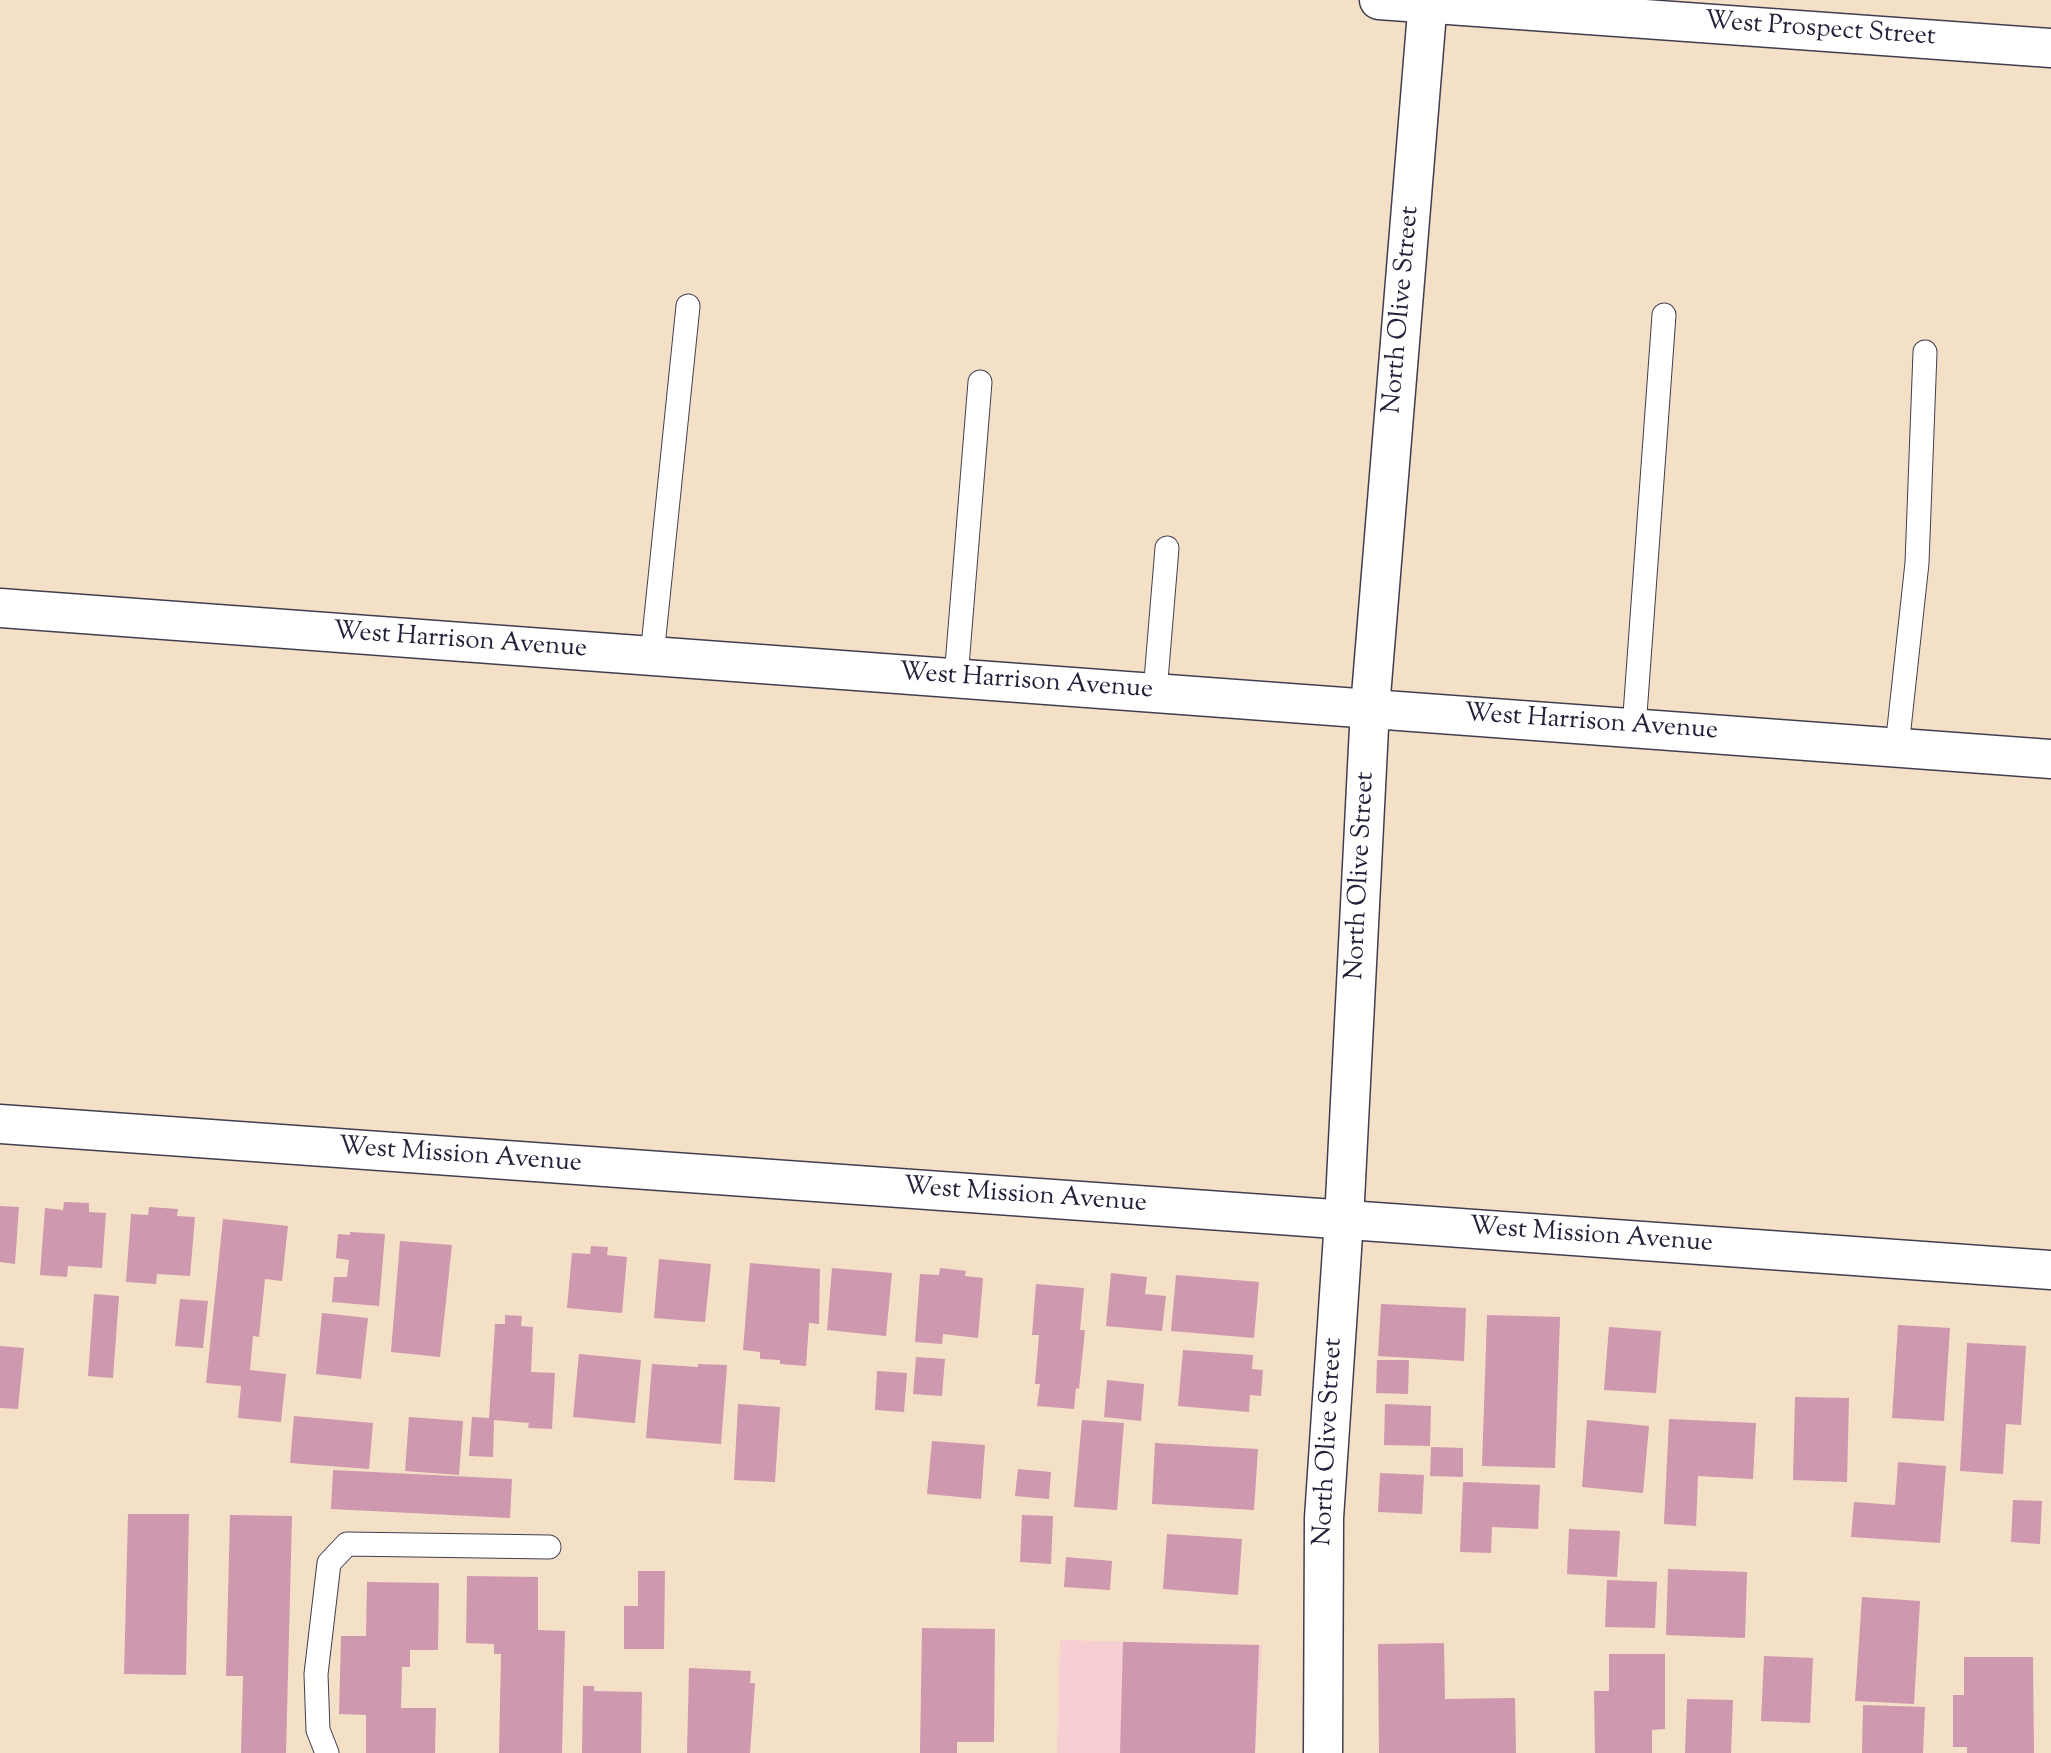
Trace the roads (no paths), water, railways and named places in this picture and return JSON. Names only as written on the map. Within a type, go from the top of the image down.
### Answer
[{"type":"street","name":"West Prospect Street","points":[[1379,0],[2051,48]]},
{"type":"street","name":"North Olive Street","points":[[1323,1753],[1324,1518],[1344,1220],[1370,708],[1428,2]]},
{"type":"street","name":"West Harrison Avenue","points":[[0,608],[2051,759]]},
{"type":"street","name":"West Mission Avenue","points":[[0,1124],[2051,1270]]},
{"type":"lane","points":[[653,656],[688,306]]},
{"type":"lane","points":[[1634,728],[1664,315]]},
{"type":"lane","points":[[1897,747],[1917,563],[1925,352]]},
{"type":"lane","points":[[956,678],[980,382]]},
{"type":"lane","points":[[1155,692],[1167,548]]},
{"type":"lane","points":[[327,1753],[318,1730],[316,1674],[329,1563],[347,1544],[549,1547]]}]
